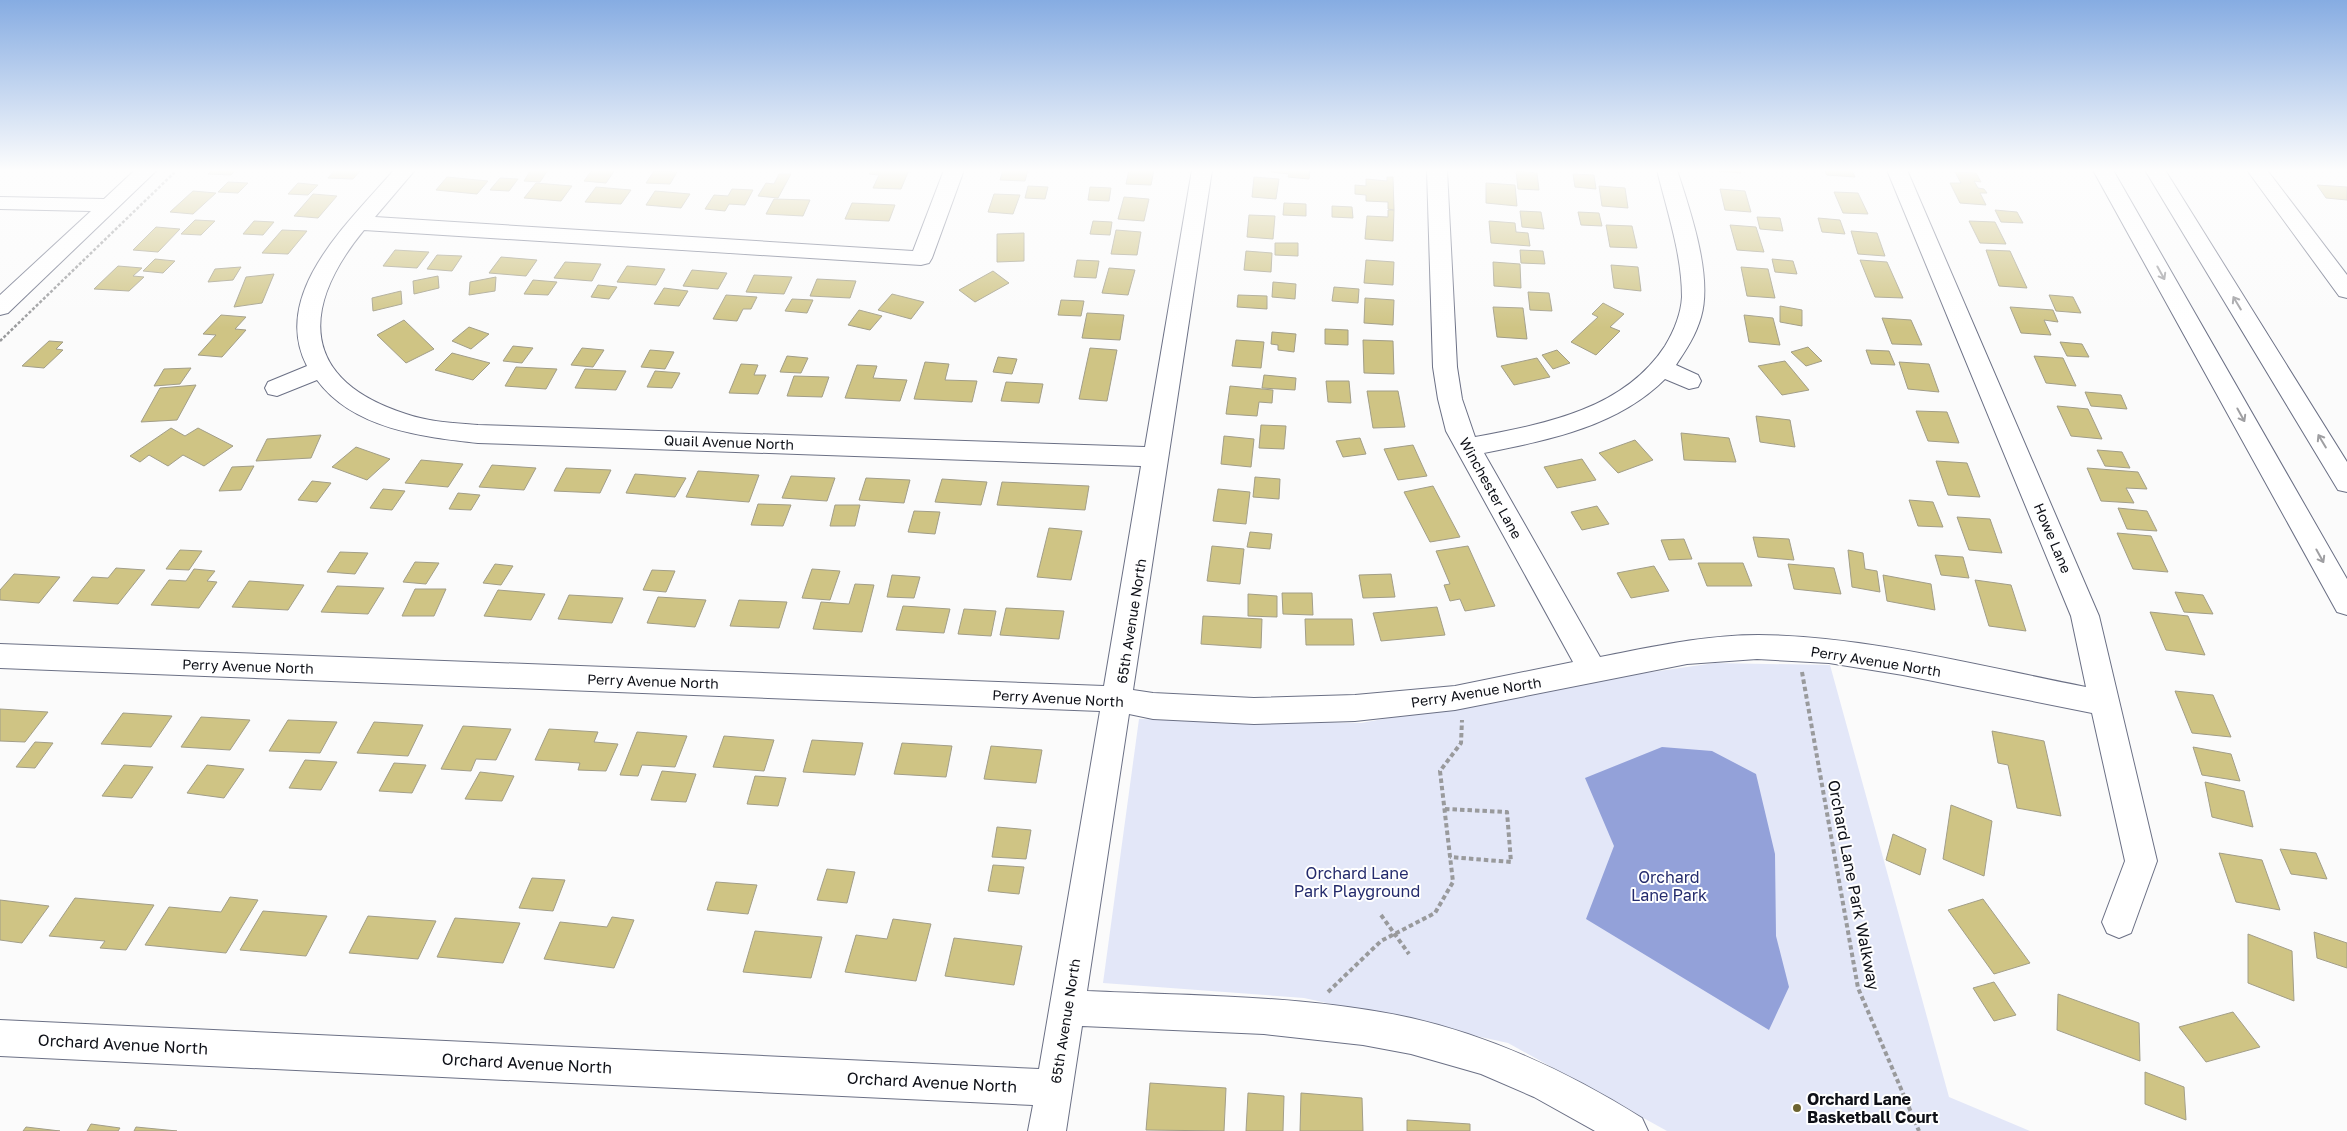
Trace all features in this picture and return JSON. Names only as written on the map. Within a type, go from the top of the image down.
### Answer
[{"type":"main road","points":[[0,308],[90,223]]},
{"type":"main road","points":[[360,223],[921,258],[934,223]]},
{"type":"main road","name":"Quail Avenue North","points":[[360,223],[325,270],[313,296],[308,322],[310,346],[319,370],[345,394],[365,407],[397,420],[436,429],[478,434],[1157,457]]},
{"type":"main road","name":"65th Avenue North","points":[[1047,1131],[1194,223]]},
{"type":"main road","name":"Winchester Lane","points":[[1439,223],[1444,367],[1450,399],[1467,448],[1593,671]]},
{"type":"main road","points":[[1467,448],[1573,423],[1615,406],[1664,369],[1674,355],[1688,326],[1693,296],[1690,266],[1680,223]]},
{"type":"main road","name":"Howe Lane","points":[[1919,223],[2085,616],[2141,861],[2119,922]]},
{"type":"main road","points":[[2133,223],[2347,604]]},
{"type":"main road","points":[[2187,223],[2347,483]]},
{"type":"main road","points":[[2301,223],[2338,267],[2347,291]]},
{"type":"main road","points":[[1664,369],[1689,381]]},
{"type":"main road","points":[[277,388],[319,370]]},
{"type":"main road","name":"Perry Avenue North","points":[[0,656],[1118,699],[1153,706],[1254,711],[1355,708],[1455,698],[1687,652],[1757,647],[1811,650],[1903,663],[2105,703]]},
{"type":"main road","points":[[1067,1008],[1303,1019],[1382,1030],[1459,1049],[1538,1079],[1629,1131]]},
{"type":"main road","name":"Orchard Avenue North","points":[[0,1038],[1054,1088]]},
{"type":"path","points":[[0,341],[122,223]]},
{"type":"path","name":"Orchard Lane Park Walkway","points":[[1801,664],[1858,988],[1919,1131]]},
{"type":"path","points":[[1326,994],[1381,941],[1435,913],[1452,882],[1440,771],[1461,742],[1462,715]]},
{"type":"path","points":[[1444,809],[1507,812],[1511,862],[1450,857]]},
{"type":"path","points":[[1381,915],[1409,954]]},
{"type":"green space","name":"Orchard Lane Park","points":[[1715,663],[1830,665],[1949,1097],[2030,1131],[1667,1131],[1508,1043],[1304,998],[1103,983],[1139,719],[1361,723],[1610,678]]},
{"type":"water","points":[[1662,747],[1712,751],[1756,774],[1775,854],[1776,936],[1789,987],[1769,1030],[1586,919],[1614,846],[1585,778]]},
{"type":"building","points":[[192,223],[213,223],[201,235],[181,234]]},
{"type":"building","points":[[252,223],[273,223],[263,235],[243,234]]},
{"type":"building","points":[[1093,223],[1112,223],[1110,235],[1090,234]]},
{"type":"building","points":[[1248,223],[1274,223],[1273,239],[1247,237]]},
{"type":"building","points":[[1366,223],[1394,223],[1393,241],[1365,239]]},
{"type":"building","points":[[1489,223],[1512,223],[1515,223],[1516,232],[1528,233],[1530,246],[1491,243]]},
{"type":"building","points":[[1521,223],[1543,223],[1544,229],[1522,227]]},
{"type":"building","points":[[1580,223],[1601,223],[1602,226],[1581,225]]},
{"type":"building","points":[[1758,223],[1781,223],[1783,231],[1760,229]]},
{"type":"building","points":[[1819,223],[1841,223],[1845,234],[1822,232]]},
{"type":"building","points":[[1970,223],[1995,223],[2006,244],[1980,243]]},
{"type":"building","points":[[1606,225],[1632,226],[1637,248],[1610,247]]},
{"type":"building","points":[[1730,225],[1756,227],[1764,252],[1737,250]]},
{"type":"building","points":[[156,227],[180,229],[158,252],[133,250]]},
{"type":"building","points":[[282,230],[307,231],[288,254],[262,253]]},
{"type":"building","points":[[1116,230],[1141,232],[1137,255],[1111,254]]},
{"type":"building","points":[[1851,231],[1877,233],[1885,256],[1858,254]]},
{"type":"building","points":[[1024,233],[1024,261],[997,262],[997,234]]},
{"type":"building","points":[[1275,243],[1298,243],[1298,256],[1275,255]]},
{"type":"building","points":[[395,250],[429,252],[417,268],[383,266]]},
{"type":"building","points":[[1520,250],[1543,251],[1545,264],[1521,263]]},
{"type":"building","points":[[1986,250],[2010,251],[2027,288],[1999,286]]},
{"type":"building","points":[[1246,251],[1272,253],[1271,272],[1244,270]]},
{"type":"building","points":[[437,255],[462,256],[452,271],[427,269]]},
{"type":"building","points":[[501,257],[537,260],[526,276],[489,273]]},
{"type":"building","points":[[155,259],[175,261],[163,273],[143,271]]},
{"type":"building","points":[[1772,259],[1793,261],[1797,274],[1775,272]]},
{"type":"building","points":[[1077,260],[1099,261],[1096,278],[1074,277]]},
{"type":"building","points":[[1366,260],[1394,262],[1393,285],[1364,283]]},
{"type":"building","points":[[1860,260],[1887,262],[1903,298],[1875,297]]},
{"type":"building","points":[[565,262],[601,264],[592,281],[554,278]]},
{"type":"building","points":[[1493,262],[1520,264],[1521,288],[1494,286]]},
{"type":"building","points":[[1611,265],[1638,267],[1641,291],[1614,288]]},
{"type":"building","points":[[118,266],[142,268],[133,276],[144,277],[129,291],[94,289]]},
{"type":"building","points":[[627,266],[665,269],[656,285],[617,282]]},
{"type":"building","points":[[241,267],[233,280],[208,282],[215,269]]},
{"type":"building","points":[[1741,267],[1768,269],[1775,298],[1747,296]]},
{"type":"building","points":[[1109,268],[1135,270],[1128,295],[1102,293]]},
{"type":"building","points":[[692,270],[727,273],[718,289],[683,286]]},
{"type":"building","points":[[993,271],[1009,283],[975,302],[959,290]]},
{"type":"building","points":[[274,274],[262,303],[234,307],[246,277]]},
{"type":"building","points":[[754,275],[792,277],[784,294],[746,292]]},
{"type":"building","points":[[438,276],[439,288],[414,294],[413,281]]},
{"type":"building","points":[[496,277],[495,291],[469,295],[470,282]]},
{"type":"building","points":[[817,279],[856,281],[850,298],[810,296]]},
{"type":"building","points":[[533,280],[557,282],[548,295],[524,294]]},
{"type":"building","points":[[1273,282],[1296,284],[1295,299],[1272,297]]},
{"type":"building","points":[[598,285],[617,287],[609,299],[591,297]]},
{"type":"building","points":[[1334,287],[1359,289],[1358,303],[1332,301]]},
{"type":"building","points":[[664,288],[688,291],[679,306],[654,304]]},
{"type":"building","points":[[401,291],[402,304],[373,311],[372,298]]},
{"type":"building","points":[[1528,292],[1549,293],[1552,311],[1530,310]]},
{"type":"building","points":[[892,294],[924,302],[911,319],[878,310]]},
{"type":"building","points":[[726,295],[757,297],[751,309],[743,309],[737,321],[713,319]]},
{"type":"building","points":[[1238,295],[1267,296],[1267,309],[1237,307]]},
{"type":"building","points":[[2049,295],[2073,297],[2081,313],[2056,311]]},
{"type":"building","points":[[1365,298],[1394,300],[1393,325],[1364,323]]},
{"type":"building","points":[[792,299],[813,300],[807,313],[785,311]]},
{"type":"building","points":[[1061,300],[1084,301],[1081,316],[1058,315]]},
{"type":"building","points":[[1603,303],[1624,314],[1610,327],[1620,331],[1596,355],[1571,342],[1598,317],[1592,314]]},
{"type":"building","points":[[1780,306],[1802,310],[1802,326],[1780,322]]},
{"type":"building","points":[[1493,307],[1523,308],[1527,339],[1497,337]]},
{"type":"building","points":[[2010,307],[2053,310],[2058,322],[2044,320],[2051,335],[2021,333]]},
{"type":"building","points":[[859,310],[882,316],[870,330],[848,325]]},
{"type":"building","points":[[1087,313],[1124,315],[1120,340],[1082,338]]},
{"type":"building","points":[[221,315],[246,317],[235,329],[246,330],[222,357],[198,355],[216,335],[203,334]]},
{"type":"building","points":[[1744,315],[1773,318],[1780,345],[1749,342]]},
{"type":"building","points":[[1882,318],[1911,320],[1922,345],[1892,344]]},
{"type":"building","points":[[404,320],[434,349],[406,363],[377,335]]},
{"type":"building","points":[[469,327],[489,334],[471,349],[452,341]]},
{"type":"building","points":[[1325,329],[1348,330],[1348,345],[1325,344]]},
{"type":"building","points":[[1272,332],[1296,334],[1294,352],[1278,350],[1278,345],[1271,344]]},
{"type":"building","points":[[1236,340],[1264,342],[1261,368],[1232,366]]},
{"type":"building","points":[[1363,340],[1393,341],[1394,374],[1364,373]]},
{"type":"building","points":[[49,341],[63,342],[56,349],[63,350],[44,368],[22,366]]},
{"type":"building","points":[[2060,342],[2082,344],[2089,357],[2067,356]]},
{"type":"building","points":[[513,346],[533,348],[522,363],[503,361]]},
{"type":"building","points":[[1808,347],[1822,361],[1806,366],[1791,352]]},
{"type":"building","points":[[582,348],[604,350],[593,367],[571,365]]},
{"type":"building","points":[[1090,348],[1117,350],[1107,401],[1079,399]]},
{"type":"building","points":[[650,350],[674,352],[665,369],[641,367]]},
{"type":"building","points":[[1557,350],[1570,363],[1553,369],[1542,355]]},
{"type":"building","points":[[1866,350],[1889,351],[1895,365],[1871,364]]},
{"type":"building","points":[[452,353],[490,363],[473,380],[435,370]]},
{"type":"building","points":[[787,356],[808,358],[801,373],[780,372]]},
{"type":"building","points":[[2034,356],[2063,358],[2076,386],[2046,383]]},
{"type":"building","points":[[998,357],[1017,359],[1012,374],[993,372]]},
{"type":"building","points":[[1537,358],[1550,377],[1514,385],[1501,366]]},
{"type":"building","points":[[1785,361],[1809,390],[1782,395],[1758,366]]},
{"type":"building","points":[[925,362],[949,364],[945,380],[977,381],[972,402],[914,399]]},
{"type":"building","points":[[1899,362],[1929,364],[1939,392],[1908,389]]},
{"type":"building","points":[[741,364],[758,365],[754,375],[766,375],[758,394],[729,393]]},
{"type":"building","points":[[857,365],[877,366],[873,378],[907,380],[900,401],[845,398]]},
{"type":"building","points":[[516,367],[557,369],[546,389],[505,386]]},
{"type":"building","points":[[191,368],[180,384],[154,386],[164,369]]},
{"type":"building","points":[[585,369],[626,371],[616,390],[575,388]]},
{"type":"building","points":[[655,371],[680,373],[672,388],[647,387]]},
{"type":"building","points":[[1264,375],[1296,378],[1295,390],[1262,388]]},
{"type":"building","points":[[794,376],[829,377],[822,397],[787,396]]},
{"type":"building","points":[[1326,381],[1349,381],[1351,403],[1328,402]]},
{"type":"building","points":[[1006,382],[1043,384],[1039,403],[1001,401]]},
{"type":"building","points":[[196,385],[177,420],[141,422],[160,388]]},
{"type":"building","points":[[1230,386],[1273,390],[1272,403],[1259,402],[1257,416],[1226,414]]},
{"type":"building","points":[[1367,391],[1398,391],[1405,427],[1373,428]]},
{"type":"building","points":[[2085,392],[2121,395],[2127,409],[2091,406]]},
{"type":"building","points":[[2057,406],[2088,409],[2102,439],[2071,436]]},
{"type":"building","points":[[1916,411],[1947,412],[1959,443],[1928,441]]},
{"type":"building","points":[[1756,416],[1790,420],[1795,447],[1760,442]]},
{"type":"building","points":[[1261,425],[1286,426],[1284,449],[1259,448]]},
{"type":"building","points":[[171,428],[185,436],[198,428],[233,446],[204,466],[183,455],[168,466],[149,455],[140,462],[130,456]]},
{"type":"building","points":[[1681,433],[1729,438],[1736,462],[1684,460]]},
{"type":"building","points":[[321,435],[311,458],[256,461],[267,439]]},
{"type":"building","points":[[1224,436],[1254,439],[1251,467],[1221,464]]},
{"type":"building","points":[[1360,438],[1366,454],[1343,457],[1336,441]]},
{"type":"building","points":[[1635,440],[1653,460],[1618,473],[1599,453]]},
{"type":"building","points":[[1413,445],[1427,476],[1398,480],[1384,449]]},
{"type":"building","points":[[356,447],[390,459],[367,480],[332,467]]},
{"type":"building","points":[[2097,450],[2122,452],[2130,468],[2105,466]]},
{"type":"building","points":[[1582,459],[1596,480],[1557,488],[1544,467]]},
{"type":"building","points":[[421,460],[463,464],[448,487],[405,483]]},
{"type":"building","points":[[1936,461],[1967,463],[1980,497],[1948,495]]},
{"type":"building","points":[[492,465],[536,468],[524,490],[479,487]]},
{"type":"building","points":[[254,466],[241,490],[219,491],[232,467]]},
{"type":"building","points":[[566,468],[611,470],[600,493],[554,491]]},
{"type":"building","points":[[2087,468],[2138,472],[2147,489],[2126,488],[2134,503],[2101,501]]},
{"type":"building","points":[[698,471],[759,475],[749,502],[686,497]]},
{"type":"building","points":[[635,474],[686,478],[675,497],[626,493]]},
{"type":"building","points":[[791,476],[835,478],[827,501],[782,498]]},
{"type":"building","points":[[1255,477],[1280,479],[1279,499],[1253,497]]},
{"type":"building","points":[[866,478],[910,480],[904,503],[859,500]]},
{"type":"building","points":[[942,479],[987,482],[981,505],[935,502]]},
{"type":"building","points":[[312,481],[331,483],[317,502],[298,500]]},
{"type":"building","points":[[1002,482],[1089,486],[1085,510],[997,505]]},
{"type":"building","points":[[1433,486],[1460,537],[1430,542],[1404,492]]},
{"type":"building","points":[[383,489],[405,491],[392,510],[370,508]]},
{"type":"building","points":[[1218,489],[1250,492],[1246,524],[1213,521]]},
{"type":"building","points":[[458,493],[480,495],[471,510],[449,509]]},
{"type":"building","points":[[1909,500],[1933,502],[1943,527],[1918,526]]},
{"type":"building","points":[[758,504],[791,505],[783,526],[751,525]]},
{"type":"building","points":[[835,505],[860,505],[855,526],[830,526]]},
{"type":"building","points":[[1597,506],[1609,524],[1582,530],[1571,512]]},
{"type":"building","points":[[2118,508],[2147,511],[2157,531],[2127,529]]},
{"type":"building","points":[[914,511],[940,512],[935,534],[908,532]]},
{"type":"building","points":[[1957,517],[1990,519],[2002,553],[1969,550]]},
{"type":"building","points":[[1049,528],[1082,531],[1071,580],[1037,577]]},
{"type":"building","points":[[1250,532],[1272,534],[1270,549],[1247,547]]},
{"type":"building","points":[[2117,533],[2151,536],[2168,572],[2133,569]]},
{"type":"building","points":[[1753,537],[1789,539],[1794,560],[1758,557]]},
{"type":"building","points":[[1684,539],[1692,559],[1669,560],[1661,540]]},
{"type":"building","points":[[1212,546],[1244,549],[1240,584],[1207,581]]},
{"type":"building","points":[[1468,546],[1495,606],[1465,611],[1460,599],[1450,601],[1444,585],[1450,584],[1436,551]]},
{"type":"building","points":[[180,550],[202,551],[189,570],[166,569]]},
{"type":"building","points":[[1848,550],[1863,553],[1865,569],[1877,571],[1880,592],[1852,587]]},
{"type":"building","points":[[340,552],[368,553],[355,574],[327,572]]},
{"type":"building","points":[[1935,555],[1963,557],[1969,578],[1941,575]]},
{"type":"building","points":[[415,562],[439,563],[426,584],[403,582]]},
{"type":"building","points":[[1698,563],[1743,563],[1752,586],[1707,586]]},
{"type":"building","points":[[495,564],[513,566],[501,585],[483,583]]},
{"type":"building","points":[[1788,564],[1834,568],[1841,594],[1794,589]]},
{"type":"building","points":[[1654,566],[1669,591],[1631,598],[1617,573]]},
{"type":"building","points":[[116,568],[145,570],[118,604],[73,601],[92,577],[108,578]]},
{"type":"building","points":[[194,569],[215,571],[207,581],[217,582],[199,608],[151,605],[169,580],[186,581]]},
{"type":"building","points":[[812,569],[840,571],[830,600],[802,598]]},
{"type":"building","points":[[652,570],[675,571],[666,592],[643,590]]},
{"type":"building","points":[[14,574],[60,577],[39,603],[0,600],[0,590]]},
{"type":"building","points":[[1391,574],[1395,597],[1363,598],[1359,575]]},
{"type":"building","points":[[892,575],[920,577],[914,598],[887,597]]},
{"type":"building","points":[[1883,575],[1931,584],[1935,610],[1887,601]]},
{"type":"building","points":[[1975,580],[2011,585],[2026,631],[1989,626]]},
{"type":"building","points":[[249,581],[304,585],[288,610],[232,607]]},
{"type":"building","points":[[855,584],[874,585],[862,632],[813,629],[821,602],[849,604]]},
{"type":"building","points":[[337,586],[384,588],[368,614],[321,612]]},
{"type":"building","points":[[415,589],[446,589],[434,616],[402,616]]},
{"type":"building","points":[[498,590],[545,594],[531,620],[484,616]]},
{"type":"building","points":[[2175,592],[2203,595],[2213,614],[2184,612]]},
{"type":"building","points":[[1282,593],[1312,593],[1313,615],[1283,614]]},
{"type":"building","points":[[1248,594],[1277,596],[1277,617],[1248,616]]},
{"type":"building","points":[[569,595],[623,598],[612,623],[558,619]]},
{"type":"building","points":[[658,597],[706,600],[695,627],[647,623]]},
{"type":"building","points":[[739,600],[787,602],[779,628],[730,626]]},
{"type":"building","points":[[903,606],[950,609],[944,633],[896,630]]},
{"type":"building","points":[[1437,607],[1445,635],[1381,641],[1373,613]]},
{"type":"building","points":[[1006,608],[1064,611],[1059,639],[1000,635]]},
{"type":"building","points":[[964,609],[996,611],[991,636],[958,634]]},
{"type":"building","points":[[2150,612],[2188,616],[2205,655],[2166,650]]},
{"type":"building","points":[[1203,616],[1262,619],[1261,648],[1201,644]]},
{"type":"building","points":[[1305,619],[1352,619],[1354,645],[1306,645]]},
{"type":"building","points":[[2175,691],[2213,695],[2231,737],[2192,733]]},
{"type":"building","points":[[0,709],[48,712],[25,742],[0,741]]},
{"type":"building","points":[[123,713],[172,716],[151,747],[101,744]]},
{"type":"building","points":[[201,717],[250,720],[230,750],[181,747]]},
{"type":"building","points":[[288,720],[337,722],[320,753],[269,751]]},
{"type":"building","points":[[374,722],[423,725],[408,756],[357,753]]},
{"type":"building","points":[[463,726],[511,729],[496,760],[476,759],[471,771],[441,769]]},
{"type":"building","points":[[549,729],[598,732],[594,742],[618,744],[606,771],[578,770],[580,763],[535,760]]},
{"type":"building","points":[[1992,731],[2044,741],[2061,816],[2017,808],[2008,765],[1998,763]]},
{"type":"building","points":[[637,732],[687,736],[675,767],[642,765],[638,776],[620,775]]},
{"type":"building","points":[[724,736],[774,740],[764,771],[713,767]]},
{"type":"building","points":[[812,740],[863,743],[855,775],[803,772]]},
{"type":"building","points":[[35,742],[53,743],[35,768],[16,767]]},
{"type":"building","points":[[902,743],[952,746],[946,777],[894,774]]},
{"type":"building","points":[[991,746],[1042,750],[1036,783],[984,779]]},
{"type":"building","points":[[2193,747],[2231,754],[2240,781],[2202,775]]},
{"type":"building","points":[[305,760],[337,762],[321,790],[289,788]]},
{"type":"building","points":[[394,763],[426,765],[412,793],[379,791]]},
{"type":"building","points":[[124,765],[153,767],[132,798],[102,796]]},
{"type":"building","points":[[207,765],[244,769],[224,798],[187,793]]},
{"type":"building","points":[[662,771],[696,774],[686,802],[651,800]]},
{"type":"building","points":[[480,772],[514,776],[502,801],[465,799]]},
{"type":"building","points":[[755,776],[786,778],[778,806],[747,804]]},
{"type":"building","points":[[2205,782],[2244,791],[2253,827],[2212,817]]},
{"type":"building","points":[[1951,805],[1992,821],[1984,876],[1943,859]]},
{"type":"building","points":[[997,827],[1031,830],[1026,859],[992,857]]},
{"type":"building","points":[[1893,834],[1926,849],[1920,875],[1886,860]]},
{"type":"building","points":[[2280,849],[2316,853],[2327,879],[2291,874]]},
{"type":"building","points":[[2219,853],[2262,860],[2280,910],[2236,902]]},
{"type":"building","points":[[993,865],[1024,867],[1019,894],[988,891]]},
{"type":"building","points":[[827,869],[855,872],[847,903],[817,900]]},
{"type":"building","points":[[532,878],[565,880],[553,911],[519,908]]},
{"type":"building","points":[[716,882],[757,885],[748,914],[707,910]]},
{"type":"building","points":[[230,897],[258,900],[226,953],[145,945],[169,907],[221,912]]},
{"type":"building","points":[[75,898],[154,905],[126,950],[100,948],[105,941],[49,936]]},
{"type":"building","points":[[1983,899],[2030,963],[1994,974],[1948,910]]},
{"type":"building","points":[[0,900],[49,906],[22,943],[0,940]]},
{"type":"building","points":[[263,911],[327,916],[306,956],[240,950]]},
{"type":"building","points":[[368,916],[436,921],[418,959],[349,953]]},
{"type":"building","points":[[612,917],[634,920],[614,968],[544,959],[560,922],[607,927]]},
{"type":"building","points":[[455,918],[520,923],[503,963],[437,957]]},
{"type":"building","points":[[893,919],[931,924],[916,981],[845,972],[856,935],[887,939]]},
{"type":"building","points":[[755,931],[822,937],[811,978],[743,972]]},
{"type":"building","points":[[2314,932],[2347,943],[2347,968],[2317,958]]},
{"type":"building","points":[[2248,934],[2292,951],[2294,1001],[2248,983]]},
{"type":"building","points":[[954,938],[1022,946],[1014,985],[945,976]]},
{"type":"building","points":[[1994,982],[2016,1015],[1994,1021],[1973,988]]},
{"type":"building","points":[[2058,994],[2139,1023],[2140,1061],[2057,1030]]},
{"type":"building","points":[[2233,1012],[2260,1047],[2206,1062],[2179,1027]]},
{"type":"building","points":[[2145,1072],[2184,1087],[2186,1120],[2145,1104]]},
{"type":"building","points":[[1150,1083],[1226,1088],[1224,1131],[1146,1130]]},
{"type":"building","points":[[1248,1093],[1284,1096],[1283,1131],[1246,1131]]},
{"type":"building","points":[[1301,1093],[1362,1098],[1363,1131],[1300,1131]]},
{"type":"building","points":[[1407,1120],[1470,1124],[1470,1131],[1407,1131]]},
{"type":"building","points":[[91,1124],[120,1128],[118,1131],[87,1131]]},
{"type":"building","points":[[26,1127],[60,1131],[23,1131]]},
{"type":"building","points":[[136,1127],[177,1131],[134,1131]]},
{"type":"place","name":"Orchard Lane Basketball Court","points":[[1797,1108]]},
{"type":"park label","name":"Orchard Lane Park Playground","points":[[1357,882]]}]
